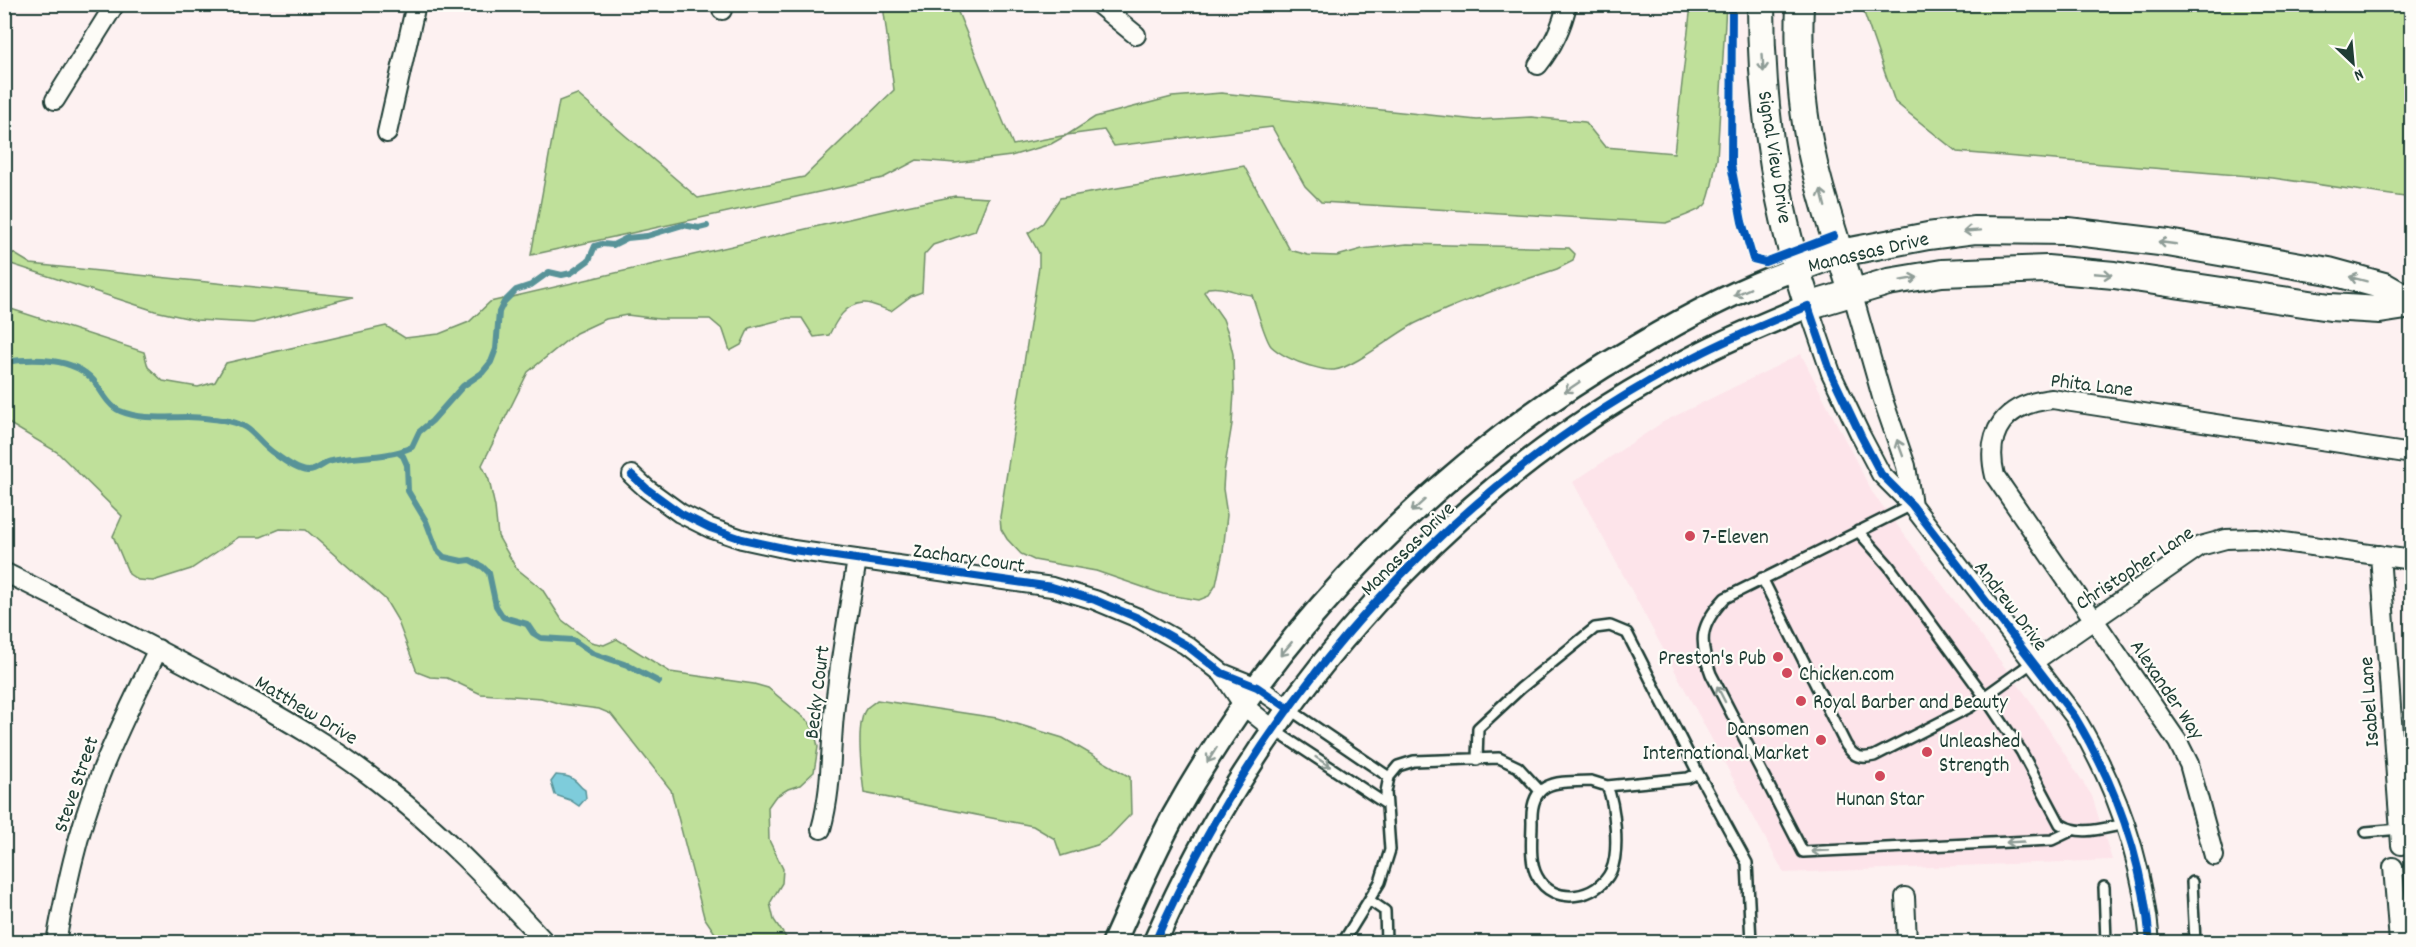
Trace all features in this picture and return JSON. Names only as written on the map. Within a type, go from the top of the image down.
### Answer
[{"type":"main road","name":"Signal View Drive","points":[[1761,4],[1765,99],[1774,164],[1796,269],[1808,306]]},
{"type":"main road","name":"Signal View Drive","points":[[1800,4],[1801,72],[1812,153],[1825,208],[1852,292]]},
{"type":"main road","name":"Manassas Drive","points":[[1796,269],[1840,253],[1928,236],[1975,230],[2068,231],[2168,243],[2329,271],[2384,286],[2412,304]]},
{"type":"main road","name":"Manassas Drive","points":[[1808,306],[1888,282],[1941,273],[2047,269],[2114,275],[2330,307],[2380,310],[2412,304]]},
{"type":"street","points":[[55,99],[114,4]]},
{"type":"street","points":[[387,133],[416,4]]},
{"type":"street","points":[[1098,4],[1136,35]]},
{"type":"street","points":[[1538,65],[1553,46],[1563,25],[1567,4]]},
{"type":"street","name":"Manassas Drive","points":[[1114,942],[1142,879],[1174,817],[1257,687],[1314,615],[1370,553],[1416,507],[1483,451],[1540,408],[1625,353],[1674,324],[1796,269]]},
{"type":"street","name":"Andrew Drive","points":[[1852,292],[1882,397],[1906,466],[1912,505]]},
{"type":"street","name":"Manassas Drive","points":[[1155,942],[1173,900],[1206,836],[1289,709],[1318,670],[1374,605],[1459,519],[1511,475],[1594,416],[1648,382],[1695,356],[1808,306]]},
{"type":"street","name":"Andrew Drive","points":[[1808,306],[1831,373],[1881,474],[1912,505],[2075,717],[2097,754],[2126,824],[2139,869],[2150,942]]},
{"type":"street","name":"Phita Lane","points":[[2094,620],[1995,476],[1992,445],[1998,426],[2022,405],[2052,399],[2412,454]]},
{"type":"street","name":"Zachary Court","points":[[632,475],[680,513],[710,528],[742,539],[792,550],[1052,587],[1095,600],[1138,618],[1186,645],[1222,673],[1257,687],[1289,709]]},
{"type":"street","name":"Christopher Lane","points":[[2033,662],[2200,546],[2226,538],[2255,538],[2412,560]]},
{"type":"street","name":"Isabel Lane","points":[[2380,555],[2401,837]]},
{"type":"street","name":"Becky Court","points":[[821,829],[831,778],[838,677],[857,559]]},
{"type":"street","name":"Matthew Drive","points":[[4,572],[158,649],[313,736],[374,778],[452,845],[545,942]]},
{"type":"street","name":"Alexander Way","points":[[2094,620],[2185,753],[2214,856]]},
{"type":"street","name":"Steve Street","points":[[56,942],[77,845],[96,784],[116,736],[158,649]]},
{"type":"street","name":"Zachary Court","points":[[1222,673],[1244,706],[1274,730]]},
{"type":"street","points":[[2393,867],[2399,942]]},
{"type":"street","points":[[1905,897],[1907,942]]},
{"type":"lane","points":[[1912,505],[1731,594],[1715,609],[1706,622],[1703,637],[1704,657],[1716,684],[1803,852],[2052,840],[2071,831]]},
{"type":"lane","points":[[1858,531],[1889,566],[1984,697],[2021,751],[2060,824],[2071,831],[2082,832],[2126,824]]},
{"type":"lane","points":[[1762,578],[1853,755],[1865,758],[1874,756],[1970,707],[2033,662]]},
{"type":"lane","points":[[1477,760],[1478,728],[1521,688],[1594,628],[1610,626],[1627,633],[1698,773],[1747,863],[1751,942]]},
{"type":"lane","points":[[1289,709],[1389,777]]},
{"type":"lane","points":[[1274,730],[1386,804]]},
{"type":"lane","points":[[1343,942],[1380,882],[1390,850],[1386,804],[1389,777],[1398,766],[1414,761],[1499,758],[1518,767],[1540,791]]},
{"type":"lane","points":[[1607,786],[1612,798],[1616,852],[1612,870],[1602,885],[1588,893],[1574,896],[1561,895],[1548,889],[1537,877],[1533,865],[1531,812],[1536,795],[1540,791],[1554,783],[1591,781],[1607,786],[1688,778],[1698,773]]},
{"type":"lane","points":[[2366,832],[2401,837]]},
{"type":"lane","points":[[2192,882],[2195,942]]},
{"type":"lane","points":[[2104,887],[2106,942]]},
{"type":"lane","points":[[1369,900],[1385,911],[1386,942]]},
{"type":"shaded area","points":[[1801,354],[1872,492],[2029,699],[2092,796],[2112,860],[1784,873],[1573,482],[1663,422]]},
{"type":"green space","points":[[1861,4],[2411,5],[2411,198],[2273,178],[1957,152],[1895,102]]},
{"type":"green space","points":[[883,5],[955,5],[1013,145],[1067,135],[1051,144],[1011,156],[955,163],[917,160],[883,178],[531,255],[559,101],[577,94],[698,198],[804,177],[894,90]]},
{"type":"green space","points":[[1691,5],[1726,5],[1717,159],[1709,197],[1702,208],[1666,223],[1321,202],[1305,186],[1272,127],[1114,146],[1104,130],[1067,135],[1095,117],[1172,97],[1221,93],[1477,120],[1531,117],[1585,122],[1605,147],[1674,153]]},
{"type":"green space","points":[[1244,166],[1290,250],[1308,255],[1337,256],[1362,249],[1407,244],[1569,248],[1575,254],[1573,261],[1557,269],[1468,300],[1416,323],[1352,364],[1334,370],[1320,369],[1298,362],[1271,346],[1263,330],[1252,295],[1208,288],[1204,292],[1223,319],[1228,333],[1233,354],[1234,392],[1232,424],[1224,472],[1223,489],[1227,515],[1223,552],[1216,585],[1209,596],[1199,600],[1163,594],[1096,571],[1034,560],[1021,554],[1001,529],[1000,517],[1039,267],[1039,253],[1028,233],[1043,223],[1060,198]]},
{"type":"green space","points":[[955,196],[988,198],[975,231],[933,245],[924,255],[922,292],[911,296],[891,311],[863,303],[851,306],[842,314],[829,335],[814,337],[802,318],[788,318],[749,328],[741,345],[730,351],[723,330],[710,319],[659,319],[627,315],[606,319],[576,333],[528,372],[482,465],[489,480],[498,536],[516,568],[542,589],[562,620],[591,642],[604,645],[617,639],[670,672],[768,688],[809,722],[815,733],[818,747],[814,772],[800,785],[775,797],[768,807],[769,840],[783,869],[782,883],[770,903],[774,920],[789,942],[721,942],[704,917],[671,790],[611,714],[599,709],[561,704],[541,698],[481,694],[447,678],[430,677],[417,672],[397,619],[385,599],[306,530],[280,529],[261,537],[239,537],[191,569],[153,581],[138,580],[129,574],[113,536],[122,516],[57,452],[5,421],[5,307],[144,352],[148,367],[163,381],[198,387],[215,382],[226,363],[386,326],[405,338],[439,334],[469,322],[490,302]]},
{"type":"green space","points":[[5,248],[31,264],[353,297],[253,323],[196,320],[155,311],[5,262]]},
{"type":"green space","points":[[877,700],[997,718],[1063,738],[1130,777],[1131,814],[1110,836],[1097,845],[1061,856],[1055,839],[1033,826],[864,793],[860,750],[861,726],[866,709]]},
{"type":"water","points":[[556,775],[570,777],[585,790],[586,798],[579,806],[555,795],[551,782]]},
{"type":"waterway","points":[[4,362],[40,360],[75,367],[94,381],[112,406],[128,414],[234,422],[248,429],[286,462],[299,469],[311,471],[329,462],[382,455],[412,447],[419,432],[463,386],[482,373],[491,362],[496,349],[499,312],[504,302],[516,290],[531,285],[549,272],[562,275],[571,273],[589,260],[595,246],[613,245],[627,238],[647,236],[683,225],[699,228],[707,226]]},
{"type":"waterway","points":[[399,453],[407,465],[408,491],[426,521],[437,550],[444,557],[462,561],[470,560],[489,573],[496,606],[503,617],[527,624],[533,633],[541,638],[573,640],[592,653],[627,665],[659,682]]},
{"type":"cycle path","points":[[1732,4],[1731,165],[1742,222],[1753,259],[1765,262],[1834,236]]},
{"type":"cycle path","points":[[1155,942],[1199,851],[1251,764],[1310,681],[1375,602],[1447,530],[1525,464],[1608,406],[1696,356],[1808,306],[1831,373],[1881,474],[1912,505],[2075,717],[2090,743],[2126,825],[2141,883],[2150,942]]},
{"type":"cycle path","points":[[632,475],[680,513],[710,528],[742,539],[793,550],[1052,587],[1095,600],[1138,618],[1186,645],[1222,673],[1257,687],[1289,709]]},
{"type":"place","name":"7-Eleven","points":[[1690,536]]},
{"type":"place","name":"Preston's Pub","points":[[1778,657]]},
{"type":"place","name":"Chicken.com","points":[[1787,673]]},
{"type":"place","name":"Royal Barber and Beauty","points":[[1801,701]]},
{"type":"place","name":"Dansomen International Market","points":[[1821,740]]},
{"type":"place","name":"Unleashed Strength","points":[[1927,752]]},
{"type":"place","name":"Hunan Star","points":[[1880,776]]}]
